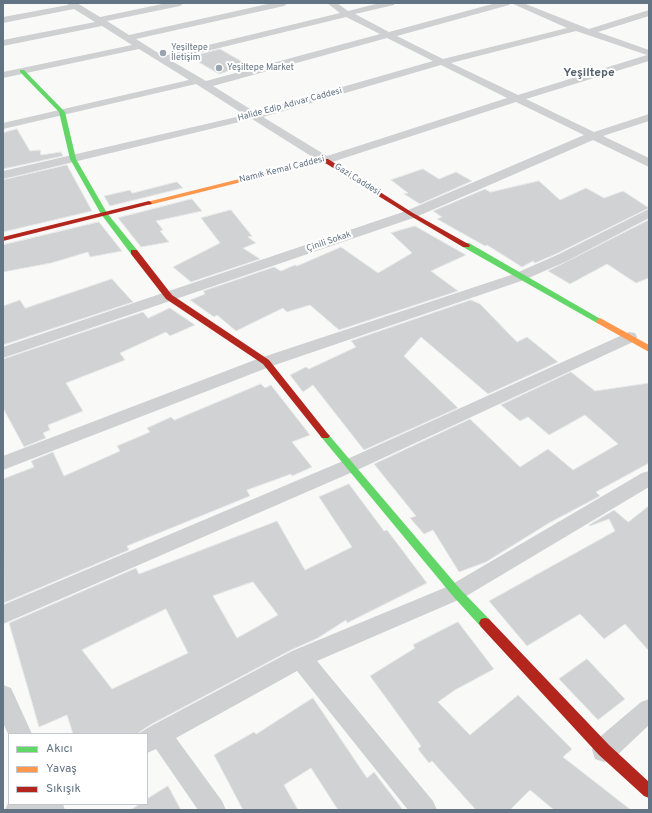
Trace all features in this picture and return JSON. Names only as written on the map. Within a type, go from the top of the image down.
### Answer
[{"type":"street","points":[[3,44],[180,3]]},
{"type":"street","points":[[245,3],[254,10]]},
{"type":"street","points":[[127,38],[284,3]]},
{"type":"street","points":[[331,3],[347,14],[515,99],[649,163]]},
{"type":"street","points":[[162,59],[391,3]]},
{"type":"street","points":[[3,126],[201,83],[389,35],[506,3]]},
{"type":"street","points":[[516,3],[576,28],[649,53]]},
{"type":"street","points":[[3,20],[73,4]]},
{"type":"street","name":"Gazi Caddesi","points":[[73,4],[411,214],[648,348]]},
{"type":"street","points":[[590,32],[649,14]]},
{"type":"street","name":"Halide Edip Adıvar Caddesi","points":[[3,175],[253,116],[442,62],[576,28]]},
{"type":"street","points":[[3,75],[140,46]]},
{"type":"street","name":"Namık Kemal Caddesi","points":[[3,238],[326,160],[515,99],[649,58]]},
{"type":"street","points":[[22,71],[62,112],[73,158],[104,214],[169,297],[266,362],[349,466],[456,592],[604,750],[649,791]]},
{"type":"street","name":"Çinili Sokak","points":[[3,353],[411,214],[592,136],[649,117]]},
{"type":"street","points":[[3,463],[266,362],[520,276],[562,258],[649,213]]},
{"type":"street","points":[[3,615],[349,466],[629,337]]},
{"type":"street","points":[[213,810],[153,737],[300,658],[456,592],[649,478]]},
{"type":"street","points":[[300,658],[424,810]]},
{"type":"street","points":[[3,696],[20,733]]},
{"type":"street","points":[[604,750],[649,710]]},
{"type":"street","points":[[18,810],[27,805]]},
{"type":"building","points":[[220,49],[248,65],[219,74],[190,57]]},
{"type":"building","points":[[17,129],[30,151],[40,150],[41,155],[61,152],[63,156],[3,169],[3,133]]},
{"type":"building","points":[[67,165],[92,211],[3,232],[3,180]]},
{"type":"building","points":[[423,169],[439,179],[456,172],[472,181],[420,204],[404,194],[408,193],[391,180]]},
{"type":"building","points":[[539,181],[560,200],[586,188],[604,198],[623,191],[649,208],[556,254],[535,263],[533,261],[522,267],[487,245],[485,246],[437,219],[442,217],[433,211],[485,189],[490,192]]},
{"type":"building","points":[[177,182],[183,188],[110,206],[104,196],[130,190],[132,193]]},
{"type":"building","points":[[192,199],[202,211],[156,221],[163,230],[160,231],[169,242],[141,247],[118,218]]},
{"type":"building","points":[[231,210],[252,236],[248,237],[256,243],[243,248],[260,259],[191,282],[173,267],[220,243],[201,218]]},
{"type":"building","points":[[649,220],[649,278],[636,283],[607,264],[570,284],[548,271]]},
{"type":"building","points":[[99,222],[122,251],[90,257],[88,252],[51,263],[3,272],[3,245]]},
{"type":"building","points":[[415,226],[466,255],[431,271],[458,291],[339,330],[310,305],[287,312],[283,308],[236,331],[217,315],[214,317],[190,300],[205,294],[203,291],[274,267],[281,271],[295,265],[297,266],[341,247],[378,273],[412,253],[391,233]]},
{"type":"building","points":[[112,279],[133,302],[3,345],[3,306],[20,300],[25,308]]},
{"type":"building","points":[[471,300],[480,304],[517,342],[527,337],[558,362],[488,394],[421,337],[404,356],[458,408],[364,450],[313,385],[303,392],[290,375],[306,367],[309,369],[356,347],[351,341]]},
{"type":"building","points":[[170,308],[195,325],[170,336],[166,332],[120,353],[125,360],[66,383],[83,411],[48,425],[50,430],[43,433],[46,438],[24,447],[3,408],[3,359],[143,312],[148,318]]},
{"type":"building","points":[[571,372],[595,391],[649,383],[649,463],[596,492],[600,496],[549,523],[486,562],[459,572],[433,530],[424,534],[410,518],[416,516],[374,464],[470,419],[520,467],[548,449],[573,470],[618,444],[585,415],[549,435],[528,417],[520,421],[501,405]]},
{"type":"building","points":[[261,384],[265,388],[271,385],[310,435],[292,442],[312,467],[292,476],[291,474],[247,490],[250,496],[127,546],[129,550],[4,603],[3,479],[34,467],[31,461],[53,452],[64,476],[120,451],[117,446],[150,432],[147,428],[171,417],[174,420]]},
{"type":"building","points":[[349,484],[384,531],[387,530],[427,583],[347,623],[346,620],[318,638],[291,650],[150,725],[138,733],[73,733],[67,715],[39,727],[9,623],[136,568],[139,574],[277,521],[305,570],[352,547],[319,497]],"holes":[[[253,582],[278,615],[237,638],[213,596]],[[166,609],[188,653],[112,689],[82,650]]]},
{"type":"building","points":[[649,506],[649,651],[625,624],[604,639],[580,614],[527,646],[489,601],[615,531],[609,519],[590,526],[589,525],[614,510],[628,522]]},
{"type":"building","points":[[458,622],[494,669],[455,690],[438,702],[470,735],[518,695],[572,749],[563,757],[631,810],[554,810],[530,790],[510,810],[476,810],[432,761],[429,763],[418,749],[421,746],[370,676],[415,648],[413,645]]},
{"type":"building","points":[[587,659],[625,699],[598,720],[559,679]]},
{"type":"building","points":[[313,698],[367,778],[374,772],[403,810],[338,810],[311,768],[284,785],[298,810],[243,810],[214,755],[254,732],[256,734]]},
{"type":"building","points":[[168,786],[181,810],[130,810],[138,805],[148,805],[148,798]]},
{"type":"traffic: fast","points":[[22,71],[62,112],[73,159],[104,214],[134,252]]},
{"type":"traffic: fast","points":[[466,245],[600,321]]},
{"type":"traffic: fast","points":[[325,436],[456,592],[485,623]]},
{"type":"traffic: slow","points":[[149,203],[324,160]]},
{"type":"traffic: slow","points":[[600,321],[649,349]]},
{"type":"traffic: jam","points":[[324,160],[411,214],[466,245]]},
{"type":"traffic: jam","points":[[3,239],[149,203]]},
{"type":"traffic: jam","points":[[134,252],[169,297],[266,362],[325,436]]},
{"type":"traffic: jam","points":[[485,623],[604,750],[649,791]]},
{"type":"place","name":"Yeşiltepe İletişim","points":[[163,53]]},
{"type":"place","name":"Yeşiltepe Market","points":[[219,68]]},
{"type":"district","name":"Yeşiltepe","points":[[589,74]]}]
